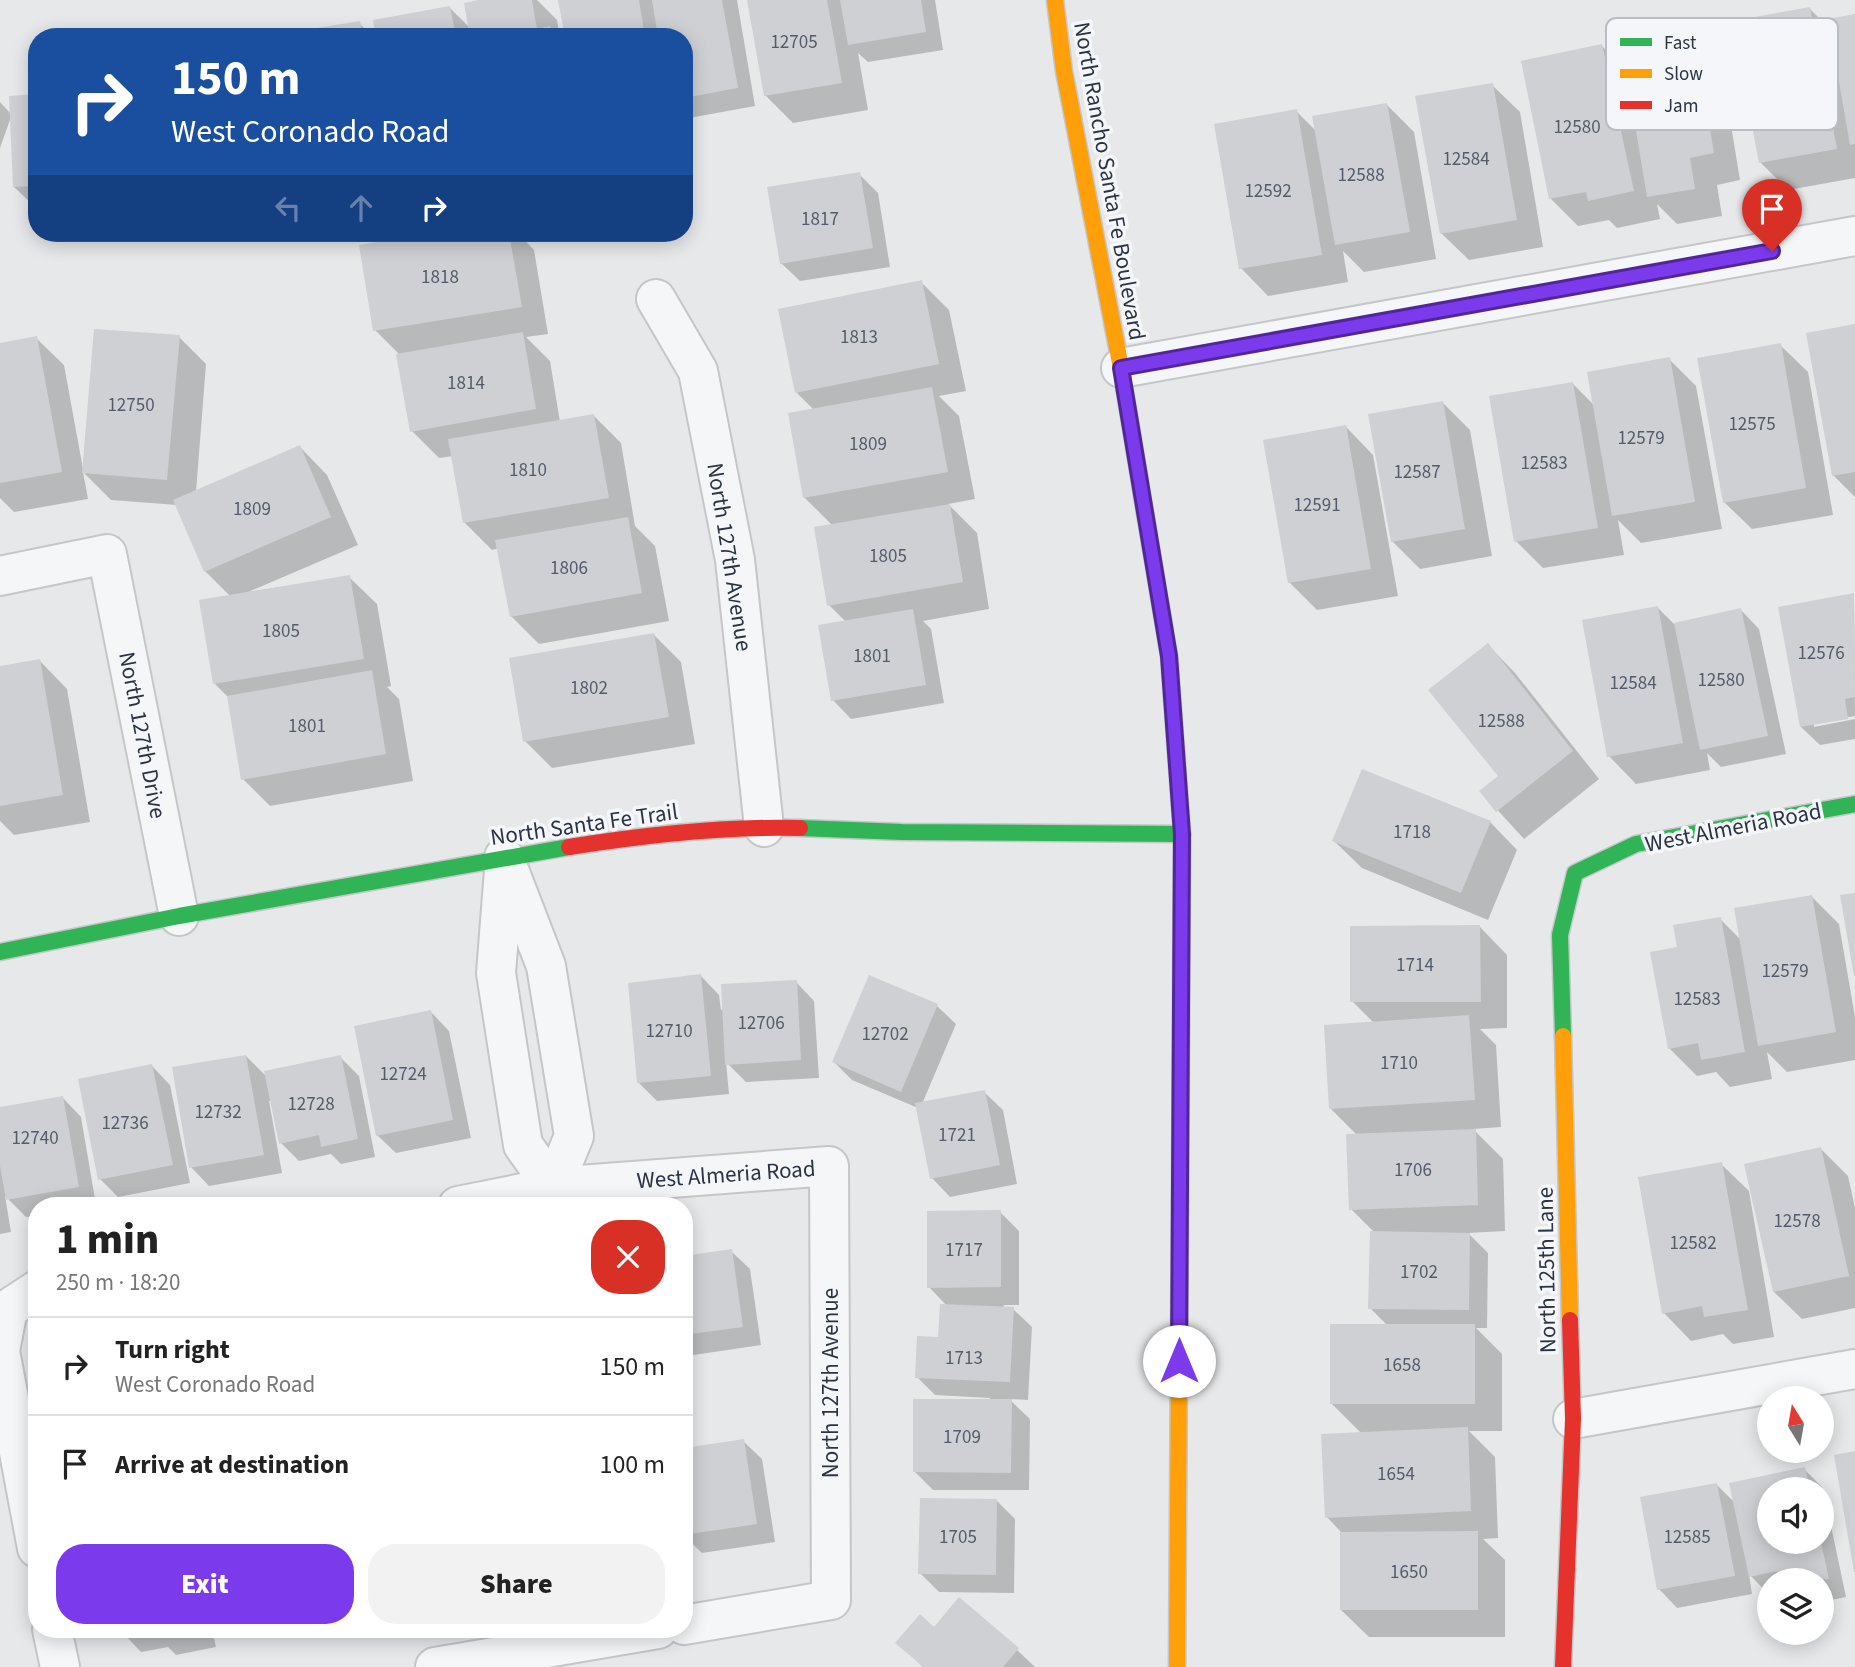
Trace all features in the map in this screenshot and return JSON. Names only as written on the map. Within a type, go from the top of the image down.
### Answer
[{"type":"street","name":"North Rancho Santa Fe Boulevard","points":[[1055,0],[1064,71],[1121,368],[1169,656],[1182,834],[1177,1667]]},
{"type":"street","points":[[1121,368],[1855,236]]},
{"type":"street","name":"North 127th Avenue","points":[[656,299],[698,371],[735,560],[764,827]]},
{"type":"street","name":"North 127th Drive","points":[[0,576],[107,554],[179,916]]},
{"type":"street","name":"West Almeria Road","points":[[1575,873],[1636,844],[1855,804]]},
{"type":"street","name":"North Santa Fe Trail","points":[[0,952],[179,916],[623,838],[764,827],[902,832],[1182,834]]},
{"type":"street","points":[[505,857],[496,973],[523,1145],[553,1187]]},
{"type":"street","points":[[505,857],[546,966],[574,1136],[553,1187]]},
{"type":"street","name":"North 125th Lane","points":[[1563,1667],[1573,1419],[1560,935],[1575,873]]},
{"type":"street","name":"North 127th Avenue","points":[[693,1623],[831,1600],[829,1166]]},
{"type":"street","name":"West Almeria Road","points":[[503,1197],[553,1187],[829,1166]]},
{"type":"street","points":[[23,1299],[0,1351],[28,1500]]},
{"type":"street","points":[[1573,1419],[1855,1368]]},
{"type":"street","points":[[54,1638],[60,1667]]},
{"type":"street","points":[[438,1667],[606,1638]]},
{"type":"building","points":[[478,0],[532,0],[537,28],[468,28],[464,3]]},
{"type":"building","points":[[558,0],[639,0],[644,28],[563,28]]},
{"type":"building","points":[[652,0],[722,0],[738,88],[693,96],[693,28],[657,28]]},
{"type":"building","points":[[747,0],[827,0],[842,83],[764,96]]},
{"type":"building","points":[[840,0],[921,0],[926,32],[848,45]]},
{"type":"building","points":[[450,6],[454,28],[374,28],[373,20]]},
{"type":"building","points":[[1810,7],[1812,18],[1749,18]]},
{"type":"building","points":[[1855,14],[1855,144],[1850,145],[1838,76],[1838,18],[1833,18]]},
{"type":"building","points":[[360,21],[361,28],[317,28]]},
{"type":"building","points":[[1602,44],[1606,62],[1606,130],[1621,130],[1634,191],[1588,201],[1586,192],[1549,199],[1521,61]]},
{"type":"building","points":[[1493,83],[1517,220],[1440,234],[1415,96]]},
{"type":"building","points":[[28,95],[28,186],[13,187],[9,96]]},
{"type":"building","points":[[1387,103],[1410,232],[1335,245],[1312,116]]},
{"type":"building","points":[[1297,109],[1322,255],[1239,269],[1214,124]]},
{"type":"building","points":[[1636,130],[1710,130],[1714,153],[1690,158],[1695,189],[1647,197]]},
{"type":"building","points":[[1753,130],[1833,130],[1837,149],[1759,163]]},
{"type":"building","points":[[860,172],[873,248],[780,264],[767,187]]},
{"type":"building","points":[[378,242],[511,242],[522,307],[373,331],[359,245]]},
{"type":"building","points":[[922,280],[939,364],[795,393],[778,309]]},
{"type":"building","points":[[1855,324],[1855,472],[1832,476],[1806,333]]},
{"type":"building","points":[[94,329],[180,335],[167,480],[82,473]]},
{"type":"building","points":[[523,332],[536,409],[410,432],[396,354]]},
{"type":"building","points":[[37,336],[62,472],[0,483],[0,343]]},
{"type":"building","points":[[1781,343],[1806,488],[1723,503],[1697,358]]},
{"type":"building","points":[[1670,357],[1695,502],[1612,516],[1587,372]]},
{"type":"building","points":[[1573,382],[1598,528],[1514,542],[1489,396]]},
{"type":"building","points":[[932,387],[948,472],[803,498],[788,413]]},
{"type":"building","points":[[1443,401],[1465,529],[1391,542],[1368,414]]},
{"type":"building","points":[[594,414],[609,498],[463,523],[448,439]]},
{"type":"building","points":[[1346,425],[1371,569],[1288,583],[1263,440]]},
{"type":"building","points":[[300,445],[331,517],[204,572],[173,500]]},
{"type":"building","points":[[950,504],[963,582],[827,606],[814,527]]},
{"type":"building","points":[[628,517],[642,593],[510,617],[495,540]]},
{"type":"building","points":[[350,575],[364,659],[213,684],[199,600]]},
{"type":"building","points":[[1854,593],[1855,697],[1845,699],[1848,719],[1800,727],[1778,607]]},
{"type":"building","points":[[1658,606],[1683,743],[1607,757],[1582,620]]},
{"type":"building","points":[[1741,608],[1768,736],[1700,750],[1674,623]]},
{"type":"building","points":[[913,609],[926,685],[831,701],[818,625]]},
{"type":"building","points":[[654,633],[669,717],[523,742],[509,658]]},
{"type":"building","points":[[1488,643],[1573,751],[1496,812],[1479,791],[1498,776],[1428,690]]},
{"type":"building","points":[[40,659],[63,795],[0,806],[0,666]]},
{"type":"building","points":[[372,670],[386,754],[241,780],[227,696]]},
{"type":"building","points":[[1362,769],[1491,821],[1461,893],[1332,841]]},
{"type":"building","points":[[1855,893],[1855,976],[1854,976],[1840,895]]},
{"type":"building","points":[[1812,895],[1836,1032],[1758,1046],[1734,908]]},
{"type":"building","points":[[1721,917],[1745,1052],[1701,1060],[1698,1043],[1668,1049],[1650,952],[1677,947],[1673,925]]},
{"type":"building","points":[[1480,925],[1481,1002],[1350,1002],[1350,926]]},
{"type":"building","points":[[701,974],[711,1076],[637,1083],[628,983]]},
{"type":"building","points":[[869,975],[938,1004],[901,1092],[832,1062]]},
{"type":"building","points":[[797,980],[801,1060],[725,1065],[721,984]]},
{"type":"building","points":[[431,1010],[453,1120],[376,1136],[354,1026]]},
{"type":"building","points":[[1469,1015],[1475,1100],[1329,1109],[1324,1025]]},
{"type":"building","points":[[246,1055],[264,1155],[189,1168],[172,1067]]},
{"type":"building","points":[[341,1055],[358,1139],[321,1147],[319,1135],[279,1144],[264,1071]]},
{"type":"building","points":[[152,1064],[173,1165],[98,1180],[78,1079]]},
{"type":"building","points":[[985,1090],[1000,1165],[930,1179],[915,1103]]},
{"type":"building","points":[[63,1096],[79,1187],[6,1200],[0,1166],[0,1107]]},
{"type":"building","points":[[1476,1129],[1478,1205],[1349,1210],[1346,1134]]},
{"type":"building","points":[[1821,1147],[1849,1276],[1773,1292],[1744,1164]]},
{"type":"building","points":[[1722,1162],[1748,1310],[1704,1317],[1702,1306],[1662,1314],[1638,1177]]},
{"type":"building","points":[[1001,1210],[1001,1287],[927,1288],[927,1211]]},
{"type":"building","points":[[1370,1231],[1470,1233],[1469,1310],[1368,1309]]},
{"type":"building","points":[[732,1249],[743,1327],[693,1334],[693,1255]]},
{"type":"building","points":[[940,1304],[1014,1307],[1010,1382],[915,1378],[917,1336],[938,1337]]},
{"type":"building","points":[[1330,1324],[1475,1324],[1475,1404],[1330,1404]]},
{"type":"building","points":[[913,1399],[1012,1399],[1011,1473],[913,1472]]},
{"type":"building","points":[[1468,1427],[1471,1511],[1325,1518],[1321,1434]]},
{"type":"building","points":[[744,1439],[757,1524],[693,1534],[693,1447]]},
{"type":"building","points":[[1855,1451],[1855,1572],[1854,1572],[1834,1455]]},
{"type":"building","points":[[1805,1467],[1807,1477],[1758,1477]]},
{"type":"building","points":[[1757,1477],[1757,1554],[1824,1554],[1827,1568],[1757,1568],[1757,1575],[1749,1577],[1729,1483]]},
{"type":"building","points":[[1717,1483],[1735,1576],[1657,1590],[1640,1497]]},
{"type":"building","points":[[920,1498],[997,1499],[996,1575],[918,1574]]},
{"type":"building","points":[[1478,1531],[1478,1610],[1340,1610],[1340,1532]]},
{"type":"building","points":[[959,1597],[1019,1648],[1003,1667],[924,1667],[895,1643],[920,1614],[934,1627]]},
{"type":"traffic: fast","points":[[1145,513],[1169,656],[1182,834],[1180,1203]]},
{"type":"traffic: fast","points":[[1563,1036],[1560,935],[1575,873],[1636,844],[1855,804]]},
{"type":"traffic: fast","points":[[800,828],[902,832],[1182,834]]},
{"type":"traffic: fast","points":[[0,952],[179,916],[569,847]]},
{"type":"traffic: slow","points":[[1055,0],[1064,71],[1121,368],[1145,513]]},
{"type":"traffic: slow","points":[[1563,1036],[1570,1320]]},
{"type":"traffic: slow","points":[[1177,1667],[1180,1203]]},
{"type":"traffic: jam","points":[[569,847],[684,832],[800,828]]},
{"type":"traffic: jam","points":[[1563,1667],[1573,1419],[1570,1320]]},
{"type":"route","points":[[1179,1361],[1182,834],[1169,656],[1121,368],[1772,251]]}]
